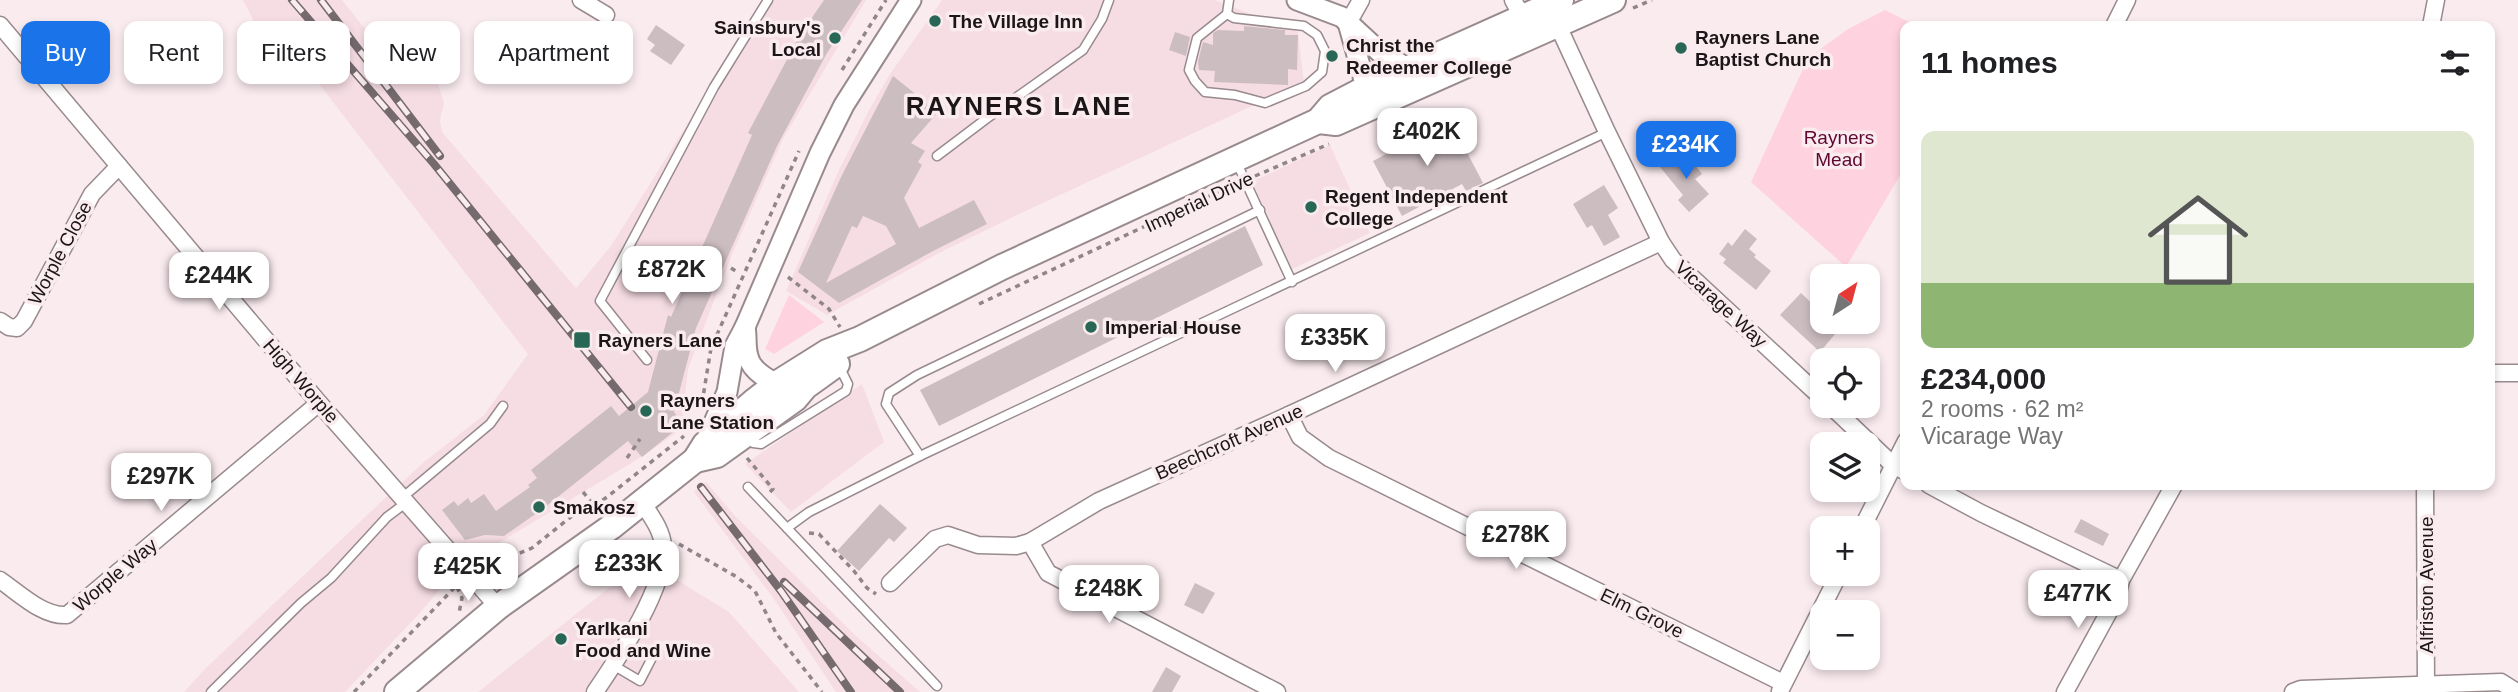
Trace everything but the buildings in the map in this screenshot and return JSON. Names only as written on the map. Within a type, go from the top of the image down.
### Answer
[{"type":"main road","name":"Imperial Drive","points":[[1364,100],[1408,68],[1517,8],[1556,10],[1613,0]]},
{"type":"main road","name":"Imperial Drive","points":[[697,444],[717,455],[745,435],[795,399],[851,334],[1002,267],[1240,169],[1318,121],[1330,107],[1364,100],[1556,10]]},
{"type":"main road","name":"Imperial Drive","points":[[397,692],[498,607],[642,502],[697,444],[776,384],[832,358]]},
{"type":"street","points":[[581,0],[606,15]]},
{"type":"street","points":[[697,444],[727,392],[735,346],[814,165],[838,117],[911,0]]},
{"type":"street","points":[[1297,0],[1335,13],[1383,55],[1408,68]]},
{"type":"street","points":[[1361,0],[1348,23],[1364,100]]},
{"type":"street","points":[[2116,21],[2127,0]]},
{"type":"street","points":[[2432,21],[2436,0]]},
{"type":"street","name":"Vicarage Way","points":[[1556,10],[1607,132],[1661,242],[1673,260],[1810,387]]},
{"type":"street","name":"High Worple","points":[[0,25],[319,403],[498,607]]},
{"type":"street","name":"Worple Close","points":[[0,321],[9,327],[17,328],[24,321],[92,194],[119,166]]},
{"type":"street","name":"Beechcroft Avenue","points":[[1030,542],[1099,501],[1661,242]]},
{"type":"street","points":[[745,327],[751,364],[776,384],[791,389],[805,387]]},
{"type":"street","points":[[2495,373],[2518,373]]},
{"type":"street","name":"Worple Way","points":[[0,580],[45,611],[57,616],[67,615],[319,403]]},
{"type":"street","name":"Elm Grove","points":[[1289,415],[1300,437],[1329,458],[1781,687]]},
{"type":"street","points":[[1843,418],[1900,469],[1869,516]]},
{"type":"street","points":[[1938,490],[2122,580]]},
{"type":"street","points":[[2066,692],[2118,597],[2122,580],[2172,490]]},
{"type":"street","name":"Alfriston Avenue","points":[[2425,490],[2426,684]]},
{"type":"street","points":[[595,692],[637,625],[664,562],[663,544],[656,524],[642,502]]},
{"type":"street","points":[[890,583],[934,539],[948,535],[978,545],[998,547],[1030,542],[1048,573],[1277,692]]},
{"type":"street","points":[[1781,687],[1833,586]]},
{"type":"street","points":[[2293,692],[2301,689],[2501,682],[2517,692]]},
{"type":"lane","points":[[647,360],[600,301],[714,88],[768,0]]},
{"type":"lane","points":[[937,156],[1083,50],[1102,19],[1109,0]]},
{"type":"lane","points":[[1227,14],[1234,18],[1304,26],[1317,35],[1325,51],[1322,72],[1306,86],[1265,103],[1235,95],[1205,92],[1189,70],[1197,38],[1227,14],[1229,0]]},
{"type":"lane","points":[[787,528],[809,512],[920,456],[1607,132]]},
{"type":"lane","points":[[1240,169],[1292,282]]},
{"type":"lane","points":[[920,456],[886,404],[889,393],[916,375],[1260,210]]},
{"type":"lane","points":[[745,435],[753,443],[761,444],[846,391],[848,384],[832,358]]},
{"type":"lane","points":[[211,692],[301,603],[331,578],[405,499],[490,424],[503,406]]},
{"type":"lane","points":[[748,487],[937,686]]},
{"type":"lane","points":[[613,665],[640,681],[656,650]]},
{"type":"path","name":"Imperial Drive","points":[[968,309],[1240,169],[1332,142]]},
{"type":"path","points":[[704,383],[711,348],[749,258]]},
{"type":"path","points":[[731,268],[739,273]]},
{"type":"path","points":[[788,276],[829,309],[851,334]]},
{"type":"path","points":[[627,458],[640,439]]},
{"type":"path","points":[[475,567],[482,562],[515,555],[531,548],[577,512],[596,508],[661,455],[697,444]]},
{"type":"path","points":[[753,468],[773,489],[770,492]]},
{"type":"path","points":[[583,492],[596,508]]},
{"type":"path","points":[[798,540],[807,533],[819,534],[867,588],[878,595],[890,583]]},
{"type":"path","points":[[663,544],[680,544],[737,577],[755,591],[776,633],[822,692]]},
{"type":"path","points":[[354,692],[461,579]]},
{"type":"shaded area","points":[[243,0],[342,0],[364,28],[364,84],[438,84],[444,103],[440,120],[442,132],[576,288],[611,246],[765,0],[866,0],[783,139],[730,259],[688,369],[683,412],[685,426],[648,453],[497,544],[471,553],[418,615],[345,692],[184,692],[206,668],[423,463],[484,415],[528,354],[319,84],[350,84],[350,21],[254,21]]},
{"type":"shaded area","points":[[942,0],[1214,0],[1298,32],[1304,82],[937,254],[827,315],[786,291],[839,170],[868,112],[890,74]]},
{"type":"shaded area","name":"Regent Independent College","points":[[1330,145],[1370,233],[1292,269],[1252,182]]},
{"type":"shaded area","points":[[862,384],[884,442],[791,512],[745,464]]},
{"type":"shaded area","points":[[706,482],[736,517],[855,635],[920,692],[836,692],[774,599],[694,492]]},
{"type":"shaded area","points":[[644,560],[729,612],[799,692],[478,692]]},
{"type":"green space","name":"Rayners Mead","points":[[1885,10],[1907,21],[1900,21],[1900,175],[1848,264],[1843,264],[1751,182],[1808,58],[1848,29]]},
{"type":"green space","points":[[789,295],[824,322],[774,354],[765,349]]},
{"type":"railway","points":[[292,0],[434,164],[631,407]]},
{"type":"railway","points":[[321,0],[440,156]]},
{"type":"railway","points":[[701,487],[781,591],[851,692]]},
{"type":"railway","points":[[784,582],[900,692]]},
{"type":"place","name":"The Village Inn","points":[[935,21]]},
{"type":"place","name":"Sainsbury's Local","points":[[835,38]]},
{"type":"place","name":"Rayners Lane Baptist Church","points":[[1681,48]]},
{"type":"place","name":"Christ the Redeemer College","points":[[1332,56]]},
{"type":"place","name":"Regent Independent College","points":[[1311,207]]},
{"type":"place","name":"Imperial House","points":[[1091,327]]},
{"type":"place","name":"Rayners Lane","points":[[582,340]]},
{"type":"place","name":"Rayners Lane Station","points":[[646,411]]},
{"type":"place","name":"Smakosz","points":[[539,507]]},
{"type":"place","name":"Yarlkani Food and Wine","points":[[561,639]]},
{"type":"district","name":"RAYNERS LANE","points":[[1019,106]]}]
